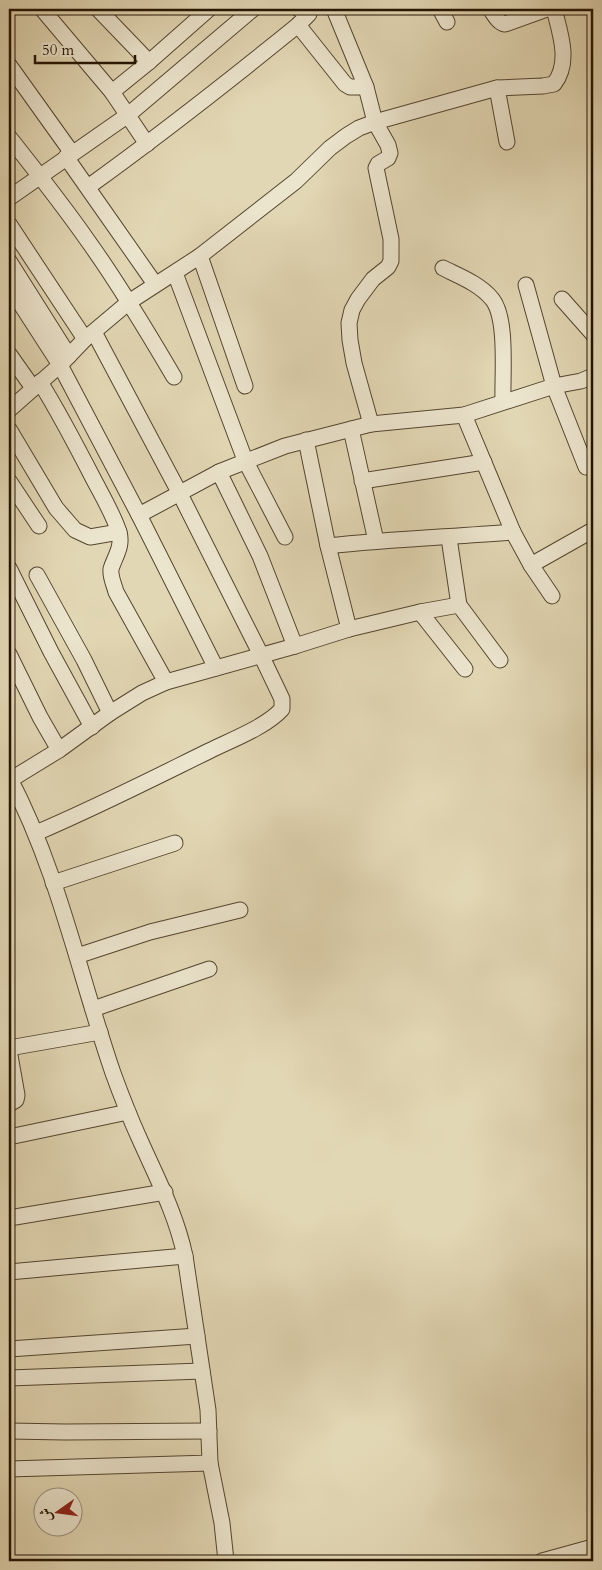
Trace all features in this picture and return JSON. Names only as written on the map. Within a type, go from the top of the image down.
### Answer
[{"type":"street","points":[[42,9],[112,92],[147,144]]},
{"type":"street","points":[[98,9],[149,62]]},
{"type":"street","points":[[112,92],[209,9]]},
{"type":"street","points":[[9,198],[128,115],[253,9]]},
{"type":"street","points":[[88,186],[147,144],[298,25],[308,14],[299,9]]},
{"type":"street","points":[[334,9],[366,87],[375,122],[390,153],[388,158],[376,166],[376,168],[391,239],[391,261],[388,267],[373,279],[358,299],[352,310],[349,323],[354,363],[371,424]]},
{"type":"street","points":[[440,9],[447,22]]},
{"type":"street","points":[[490,9],[499,21],[505,24],[547,9]]},
{"type":"street","points":[[9,410],[90,335],[129,302],[200,256],[296,180],[330,148],[359,128],[497,88],[554,84],[560,77],[564,59],[562,39],[554,9]]},
{"type":"street","points":[[298,25],[345,84],[350,87],[366,87]]},
{"type":"street","points":[[9,65],[88,186],[156,284]]},
{"type":"street","points":[[497,88],[507,142]]},
{"type":"street","points":[[9,137],[88,240],[129,302],[174,377]]},
{"type":"street","points":[[9,224],[90,335],[179,492],[282,699],[282,709],[275,717],[100,805],[36,833]]},
{"type":"street","points":[[200,256],[244,386]]},
{"type":"street","points":[[9,261],[64,360],[216,668]]},
{"type":"street","points":[[442,268],[468,280],[495,303],[502,326],[503,402]]},
{"type":"street","points":[[175,273],[245,460],[285,537]]},
{"type":"street","points":[[526,284],[554,386],[586,467]]},
{"type":"street","points":[[9,286],[64,360]]},
{"type":"street","points":[[562,299],[593,334]]},
{"type":"street","points":[[9,354],[59,412],[110,511],[121,542],[111,570],[111,578],[116,592],[166,682]]},
{"type":"street","points":[[139,515],[219,472],[245,460],[285,446],[371,424],[464,415],[554,386],[581,381],[593,376]]},
{"type":"street","points":[[464,415],[513,532],[531,565],[552,596]]},
{"type":"street","points":[[9,429],[56,508],[75,530],[90,537],[119,532]]},
{"type":"street","points":[[351,429],[376,541]]},
{"type":"street","points":[[306,440],[328,546],[349,629]]},
{"type":"street","points":[[362,481],[484,462]]},
{"type":"street","points":[[219,472],[260,556],[295,646]]},
{"type":"street","points":[[9,480],[39,526]]},
{"type":"street","points":[[531,565],[593,530]]},
{"type":"street","points":[[328,546],[513,532]]},
{"type":"street","points":[[449,538],[459,605],[500,660]]},
{"type":"street","points":[[9,568],[51,652],[92,727]]},
{"type":"street","points":[[37,574],[84,660],[110,713]]},
{"type":"street","points":[[226,1561],[222,1523],[210,1463],[208,1410],[185,1256],[180,1235],[164,1192],[128,1112],[100,1032],[66,920],[36,833],[14,797],[9,778],[59,750],[110,713],[142,693],[166,682],[349,629],[459,605]]},
{"type":"street","points":[[420,612],[465,669]]},
{"type":"street","points":[[9,654],[40,718],[59,750]]},
{"type":"street","points":[[53,883],[175,843]]},
{"type":"street","points":[[77,956],[150,932],[240,910]]},
{"type":"street","points":[[93,1009],[209,969]]},
{"type":"street","points":[[9,1104],[16,1100],[17,1095],[9,1049],[100,1032]]},
{"type":"street","points":[[9,1137],[128,1112]]},
{"type":"street","points":[[9,1218],[164,1192]]},
{"type":"street","points":[[9,1272],[185,1256]]},
{"type":"street","points":[[9,1349],[197,1336]]},
{"type":"street","points":[[9,1378],[202,1371]]},
{"type":"street","points":[[9,1431],[209,1431]]},
{"type":"street","points":[[9,1469],[210,1463]]},
{"type":"street","points":[[542,1561],[593,1547]]}]
